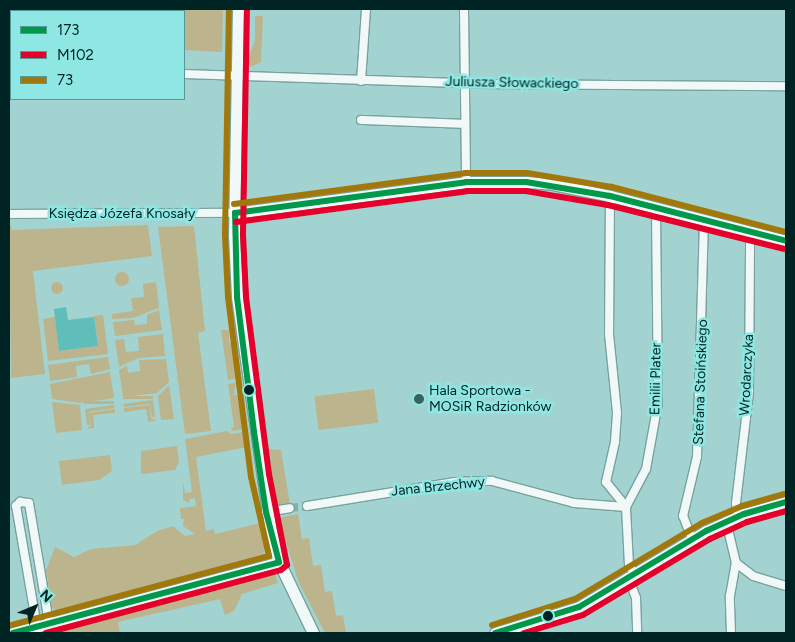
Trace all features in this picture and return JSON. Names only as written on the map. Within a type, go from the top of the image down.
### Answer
[{"type":"street","points":[[238,9],[235,213],[237,297],[266,512],[279,562],[313,633]]},
{"type":"street","points":[[361,81],[366,9]]},
{"type":"street","points":[[464,9],[463,124],[466,182]]},
{"type":"street","points":[[185,74],[238,76]]},
{"type":"street","name":"Juliusza Słowackiego","points":[[238,76],[464,83],[786,86]]},
{"type":"street","points":[[361,120],[463,124]]},
{"type":"street","points":[[235,213],[466,182],[553,184],[610,196],[750,234],[786,241]]},
{"type":"street","points":[[610,196],[609,334],[617,413],[615,442],[606,482],[626,507],[629,565],[636,598],[637,633]]},
{"type":"street","name":"Emilii Plater","points":[[626,507],[646,469],[658,403],[656,208]]},
{"type":"street","name":"Księdza Józefa Knosały","points":[[9,214],[235,213]]},
{"type":"street","name":"Stefana Stoińskiego","points":[[692,539],[683,516],[698,457],[704,320],[704,221]]},
{"type":"street","name":"Wrodarczyka","points":[[738,516],[736,503],[749,392],[750,234]]},
{"type":"street","name":"Jana Brzechwy","points":[[307,506],[455,482],[492,481],[574,503],[626,507]]},
{"type":"street","points":[[20,502],[28,503],[44,627],[16,506],[20,502]]},
{"type":"street","points":[[495,633],[532,628],[579,607],[692,539],[726,521],[786,502]]},
{"type":"street","points":[[266,512],[290,508]]},
{"type":"street","points":[[726,521],[736,563],[730,596],[731,633]]},
{"type":"street","points":[[13,633],[44,627],[279,562]]},
{"type":"street","points":[[736,563],[754,576],[786,586]]},
{"type":"shaded area","points":[[69,9],[223,9],[222,52],[185,50],[185,10]]},
{"type":"shaded area","points":[[228,9],[231,9],[232,56],[227,56]]},
{"type":"shaded area","points":[[255,16],[263,16],[261,62],[250,67],[248,58],[255,41]]},
{"type":"shaded area","points":[[9,221],[12,230],[148,225],[152,256],[33,271],[45,374],[11,378]]},
{"type":"shaded area","points":[[194,226],[205,331],[198,333],[211,431],[185,434],[158,227]]},
{"type":"shaded area","points":[[122,272],[127,274],[129,279],[127,284],[122,286],[117,284],[115,279],[117,274]]},
{"type":"shaded area","points":[[59,282],[62,283],[62,293],[55,294],[52,293],[51,286],[52,283]]},
{"type":"shaded area","points":[[156,282],[159,308],[133,318],[112,319],[112,314],[133,311],[131,298],[144,297],[143,284]]},
{"type":"shaded area","points":[[159,310],[162,330],[115,336],[113,322],[134,320],[135,325],[147,324],[147,315]]},
{"type":"shaded area","points":[[103,315],[108,354],[48,361],[43,319],[55,317],[60,351],[98,346],[94,316]]},
{"type":"shaded area","points":[[221,330],[229,330],[229,343],[233,343],[235,379],[228,380]]},
{"type":"shaded area","points":[[163,334],[165,356],[138,358],[119,367],[115,340],[124,339],[126,352],[139,351],[138,337]]},
{"type":"shaded area","points":[[108,357],[110,369],[91,374],[89,364],[76,366],[77,377],[50,381],[48,365]]},
{"type":"shaded area","points":[[166,359],[169,382],[157,393],[123,397],[119,370],[127,366],[128,373],[140,371],[139,360]]},
{"type":"shaded area","points":[[110,372],[114,398],[80,403],[52,399],[50,384]]},
{"type":"shaded area","points":[[236,383],[234,395],[237,395],[245,429],[232,431],[231,428],[234,427],[228,384]]},
{"type":"shaded area","points":[[169,385],[174,419],[161,420],[158,396]]},
{"type":"shaded area","points":[[374,389],[378,423],[319,430],[314,396]]},
{"type":"shaded area","points":[[123,396],[153,396],[153,399],[123,399]]},
{"type":"shaded area","points":[[153,400],[155,417],[152,417],[150,404],[124,407],[123,404]]},
{"type":"shaded area","points":[[84,401],[114,401],[114,404],[84,404]]},
{"type":"shaded area","points":[[52,402],[80,405],[82,430],[56,433]]},
{"type":"shaded area","points":[[114,405],[115,408],[89,412],[90,425],[87,425],[85,409]]},
{"type":"shaded area","points":[[150,405],[151,418],[156,421],[148,422],[146,409],[124,412],[124,408]]},
{"type":"shaded area","points":[[115,409],[115,413],[93,415],[94,428],[87,429],[91,425],[89,413]]},
{"type":"shaded area","points":[[227,431],[231,434],[245,432],[247,447],[196,457],[206,531],[214,529],[215,534],[260,523],[266,546],[263,554],[57,612],[52,607],[46,570],[55,547],[74,557],[91,549],[135,545],[157,531],[173,526],[185,536],[195,534],[183,526],[184,519],[181,519],[180,508],[196,506],[195,498],[189,499],[190,503],[183,500],[183,482],[185,493],[192,492],[185,439]]},
{"type":"shaded area","points":[[177,446],[179,462],[175,470],[141,474],[141,451]]},
{"type":"shaded area","points":[[266,449],[281,450],[290,504],[275,506],[270,452]]},
{"type":"shaded area","points":[[110,455],[112,471],[99,480],[62,485],[59,461]]},
{"type":"shaded area","points":[[298,514],[302,539],[309,538],[313,566],[321,565],[325,592],[332,591],[336,616],[343,615],[346,633],[325,633],[299,583],[278,518]]},
{"type":"shaded area","points":[[274,571],[278,583],[242,594],[234,611],[225,615],[220,599],[118,622],[120,633],[53,632],[55,626]]},
{"type":"water","points":[[66,307],[68,320],[94,317],[98,346],[59,351],[54,309]]},
{"type":"tunnel","points":[[290,508],[307,506]]},
{"type":"transit line","name":"73","points":[[11,625],[269,556],[251,477],[228,297],[225,235],[229,9]]},
{"type":"transit line","name":"M102","points":[[46,633],[281,570],[287,565],[269,474],[246,296],[243,235],[247,9]]},
{"type":"transit line","name":"73","points":[[234,204],[465,173],[527,173],[612,187],[786,232]]},
{"type":"transit line","name":"173","points":[[235,213],[466,182],[526,182],[610,196],[786,241]]},
{"type":"transit line","name":"M102","points":[[236,222],[467,191],[526,191],[608,205],[784,249]]},
{"type":"transit line","name":"173","points":[[235,213],[237,297],[254,432],[266,512],[279,562]]},
{"type":"transit line","name":"73","points":[[492,625],[575,599],[702,523],[742,506],[784,494]]},
{"type":"transit line","name":"173","points":[[495,633],[579,607],[706,531],[744,514],[786,502]]},
{"type":"transit line","name":"M102","points":[[524,633],[583,615],[710,539],[747,522],[786,511]]},
{"type":"transit line","name":"173","points":[[13,633],[279,562]]},
{"type":"place","name":"Hala Sportowa - MOSiR Radzionków","points":[[419,399]]}]
